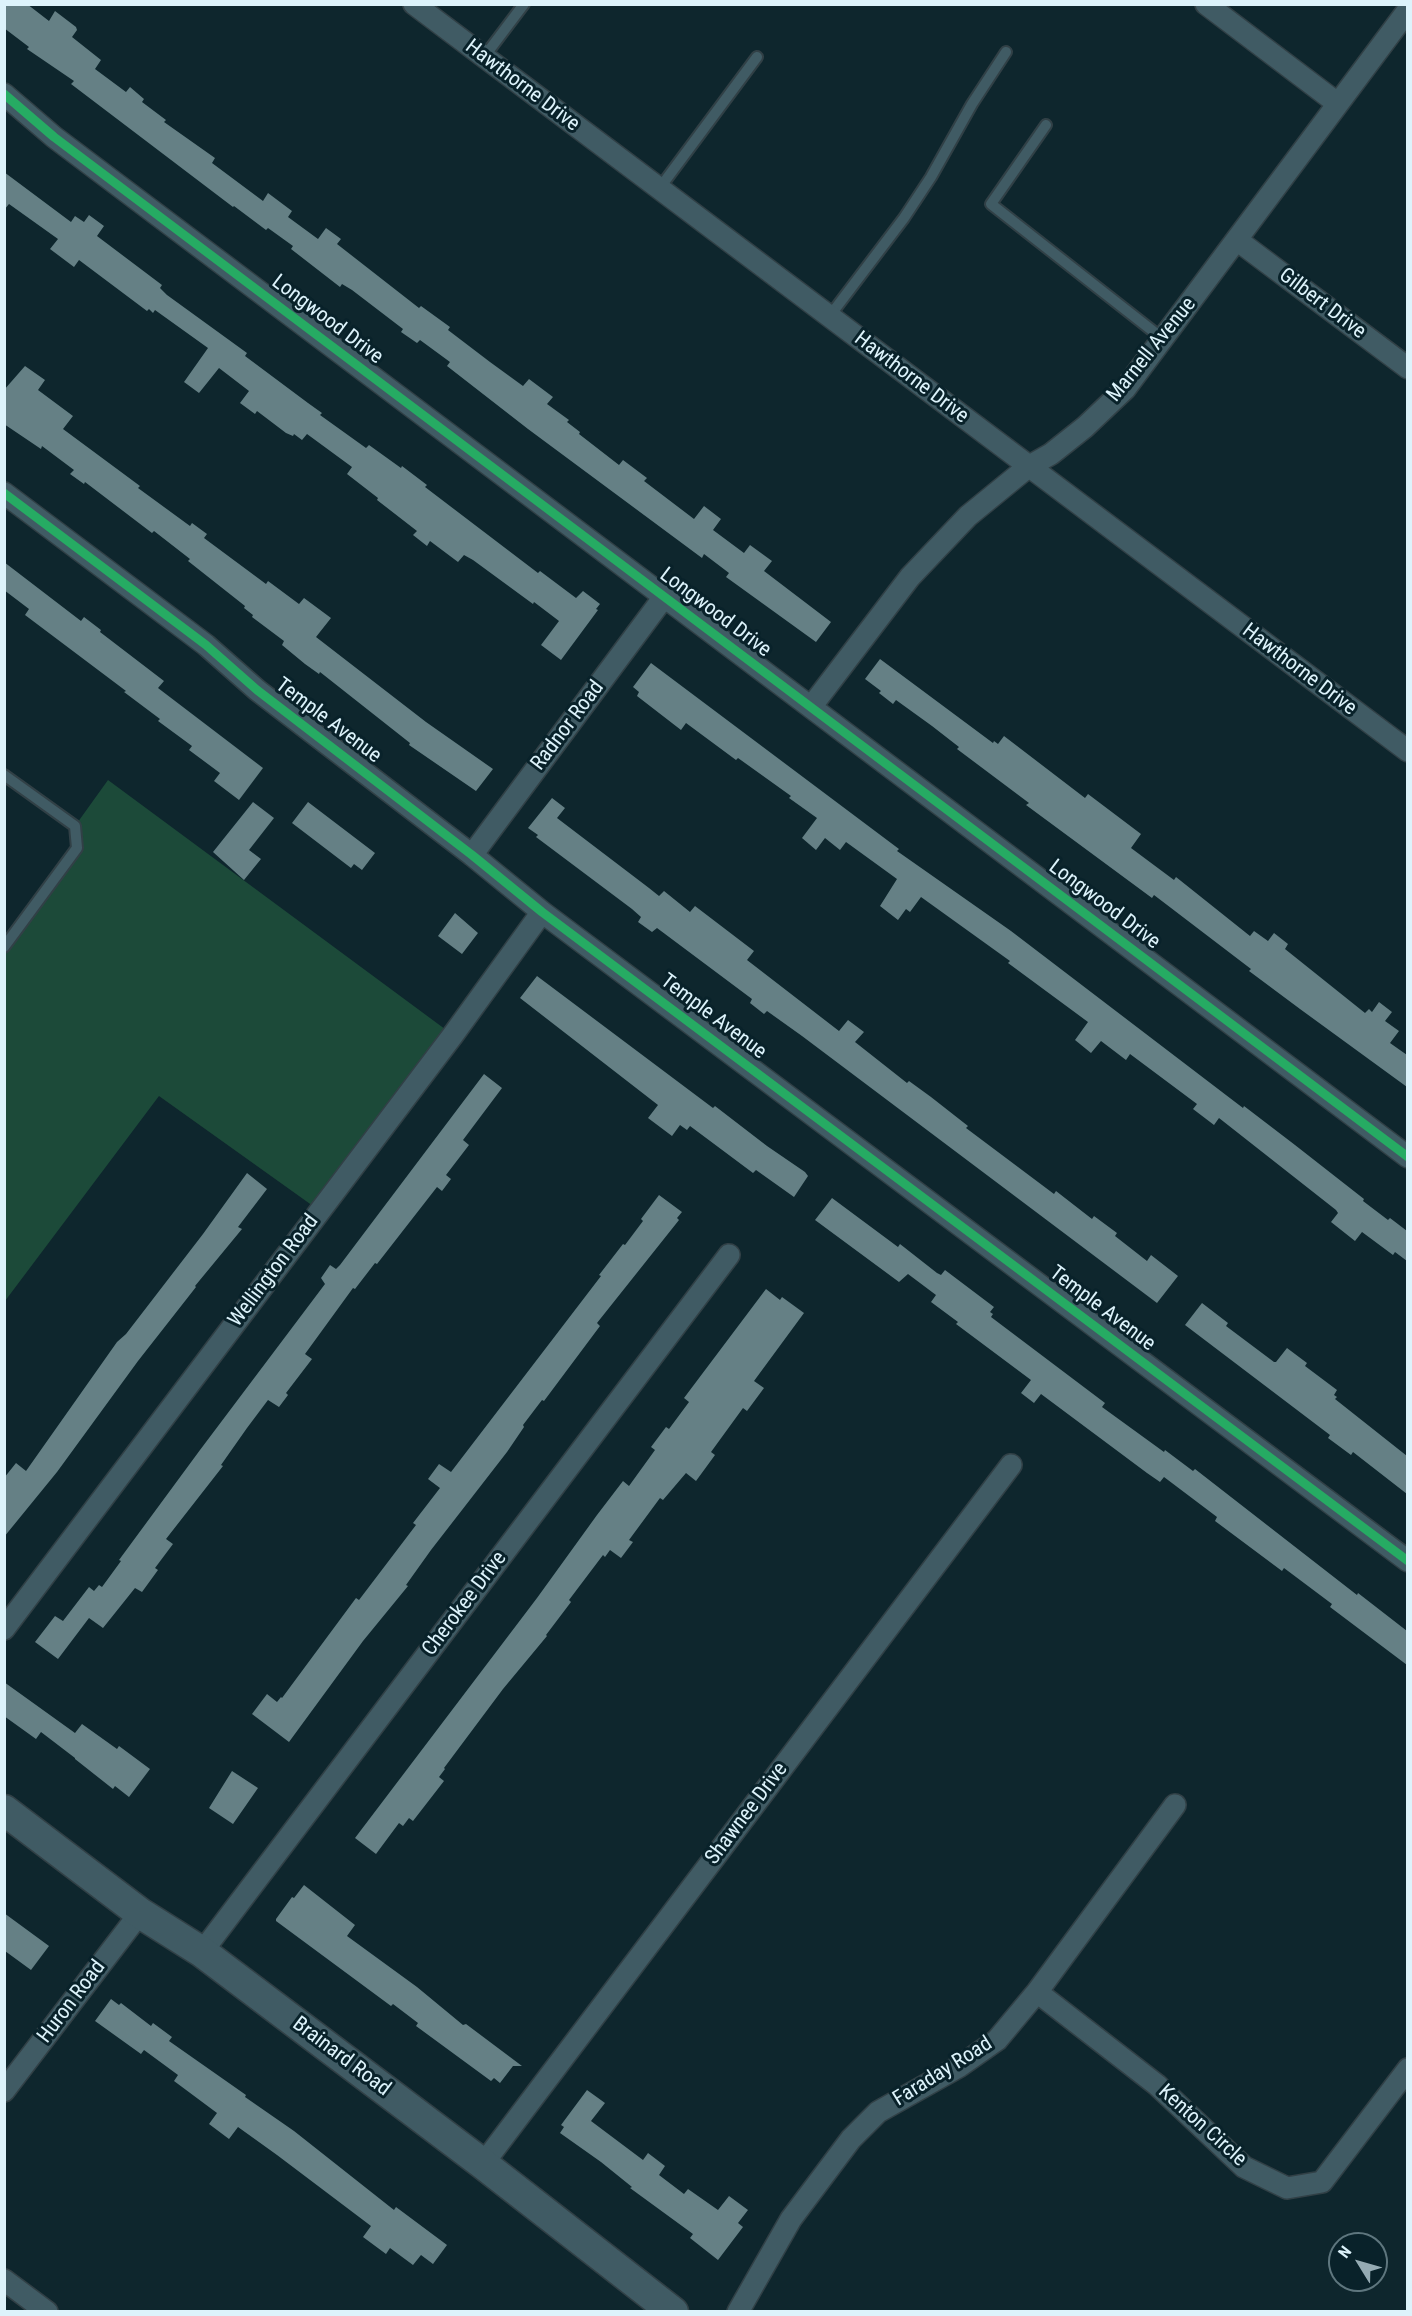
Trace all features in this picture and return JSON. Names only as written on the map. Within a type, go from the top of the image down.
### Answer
[{"type":"main road","name":"Brainard Road","points":[[4,1810],[140,1912],[202,1952],[483,2164],[673,2312]]},
{"type":"street","name":"Hawthorne Drive","points":[[414,4],[1407,752]]},
{"type":"street","points":[[1206,4],[1337,103]]},
{"type":"street","name":"Marnell Avenue","points":[[812,707],[910,577],[968,516],[1028,467],[1051,454],[1086,427],[1125,389],[1407,10]]},
{"type":"street","name":"Longwood Drive","points":[[4,94],[54,137],[1407,1157]]},
{"type":"street","name":"Gilbert Drive","points":[[1237,240],[1407,368]]},
{"type":"street","name":"Temple Avenue","points":[[4,493],[206,645],[257,690],[472,855],[542,912],[1407,1561]]},
{"type":"street","name":"Radnor Road","points":[[472,855],[664,597]]},
{"type":"street","name":"Wellington Road","points":[[4,1629],[446,1045],[542,912]]},
{"type":"street","name":"Cherokee Drive","points":[[202,1952],[729,1255]]},
{"type":"street","name":"Shawnee Drive","points":[[483,2164],[1011,1465]]},
{"type":"street","name":"Faraday Road","points":[[738,2312],[791,2219],[851,2139],[878,2112],[960,2066],[997,2040],[1037,1992],[1175,1805]]},
{"type":"street","name":"Huron Road","points":[[4,2091],[140,1912]]},
{"type":"street","name":"Kenton Circle","points":[[1037,1992],[1157,2085],[1244,2167],[1287,2188],[1322,2182],[1407,2069]]},
{"type":"street","points":[[4,2280],[46,2312]]},
{"type":"lane","points":[[484,57],[524,4]]},
{"type":"lane","points":[[829,317],[904,218],[1006,52]]},
{"type":"lane","points":[[659,189],[757,57]]},
{"type":"lane","points":[[1046,125],[991,204],[1162,339]]},
{"type":"lane","points":[[4,776],[75,826],[77,848],[4,947]]},
{"type":"green space","points":[[108,780],[453,1035],[320,1211],[159,1096],[5,1301],[5,947],[77,848],[75,826]]},
{"type":"building","points":[[4,4],[27,4],[49,21],[55,11],[76,27],[77,30],[72,37],[101,60],[95,69],[126,92],[130,87],[144,99],[142,102],[166,120],[164,122],[215,158],[212,163],[263,201],[268,193],[292,211],[288,217],[318,239],[326,228],[341,239],[337,244],[419,308],[421,306],[450,327],[448,330],[490,362],[523,386],[529,379],[553,397],[547,404],[569,420],[567,422],[580,432],[579,434],[619,465],[623,460],[647,478],[644,481],[694,519],[704,506],[721,519],[713,530],[744,553],[750,545],[772,561],[764,571],[831,622],[816,642],[726,577],[729,573],[704,554],[702,558],[528,429],[447,366],[450,362],[420,340],[417,343],[401,332],[403,329],[352,290],[342,284],[340,287],[291,249],[293,246],[233,207],[71,84],[74,81],[27,49],[29,47],[4,28]]},
{"type":"building","points":[[4,172],[71,222],[75,216],[84,222],[89,215],[104,226],[97,236],[162,285],[160,288],[167,295],[247,353],[245,356],[322,413],[320,415],[366,448],[369,445],[401,468],[402,466],[427,485],[425,487],[538,573],[540,571],[576,598],[583,591],[600,604],[561,660],[541,645],[559,621],[473,560],[464,555],[458,562],[430,541],[427,546],[413,535],[417,531],[347,474],[352,467],[307,434],[302,440],[294,434],[293,436],[286,433],[257,411],[255,414],[240,403],[249,391],[219,368],[199,393],[184,382],[208,348],[155,310],[153,313],[149,309],[147,311],[79,260],[74,267],[50,249],[58,239],[9,204],[4,210]]},
{"type":"building","points":[[25,366],[45,380],[38,390],[73,416],[63,429],[190,526],[192,523],[207,534],[204,538],[266,584],[268,581],[299,604],[304,598],[331,618],[316,637],[426,722],[493,769],[476,791],[409,745],[410,743],[320,672],[319,674],[305,664],[282,645],[284,641],[252,617],[253,615],[244,608],[245,606],[154,531],[152,533],[85,482],[84,484],[70,474],[74,470],[42,446],[41,449],[4,424],[4,390]]},
{"type":"building","points":[[4,562],[81,621],[84,617],[101,630],[100,632],[164,681],[158,688],[263,768],[239,800],[214,781],[220,773],[189,750],[192,746],[158,721],[160,719],[124,692],[126,691],[25,615],[29,609],[4,590]]},
{"type":"building","points":[[880,659],[993,743],[994,741],[998,744],[1004,736],[1085,798],[1088,794],[1141,834],[1131,848],[1174,880],[1176,877],[1250,936],[1254,931],[1268,941],[1274,933],[1288,944],[1285,949],[1365,1013],[1369,1009],[1372,1012],[1379,1002],[1392,1012],[1385,1021],[1399,1031],[1390,1043],[1407,1055],[1407,1087],[1249,971],[1251,969],[1154,895],[1152,898],[1026,805],[1029,803],[957,749],[959,747],[932,726],[896,700],[893,704],[879,693],[881,691],[865,679]]},
{"type":"building","points":[[651,663],[899,849],[897,851],[1011,931],[1243,1108],[1244,1106],[1388,1220],[1390,1218],[1407,1231],[1407,1261],[1395,1252],[1393,1255],[1362,1232],[1355,1241],[1331,1222],[1338,1213],[1336,1210],[1219,1118],[1214,1125],[1193,1109],[1197,1104],[1130,1054],[1126,1060],[1101,1041],[1091,1053],[1075,1040],[1088,1022],[1008,963],[1010,961],[921,897],[910,912],[906,909],[898,920],[880,906],[897,879],[846,842],[840,850],[825,838],[816,850],[802,838],[817,818],[738,758],[736,760],[686,723],[681,730],[637,696],[639,692],[633,687]]},
{"type":"building","points":[[552,798],[565,808],[557,818],[659,896],[664,891],[690,912],[695,906],[754,951],[747,960],[839,1031],[848,1020],[864,1032],[855,1042],[907,1083],[909,1081],[931,1097],[968,1126],[966,1128],[1054,1194],[1056,1191],[1092,1219],[1094,1216],[1117,1233],[1115,1236],[1147,1261],[1151,1255],[1178,1276],[1157,1303],[802,1036],[767,1011],[764,1014],[750,1003],[752,999],[657,928],[652,932],[638,922],[641,917],[632,909],[536,837],[538,835],[528,828]]},
{"type":"building","points":[[253,802],[274,818],[249,850],[261,859],[244,880],[213,852]]},
{"type":"building","points":[[308,802],[375,853],[362,870],[354,864],[351,868],[292,823]]},
{"type":"building","points":[[455,913],[478,933],[462,954],[438,936]]},
{"type":"building","points":[[537,976],[713,1108],[715,1106],[805,1172],[808,1176],[794,1197],[756,1170],[753,1173],[690,1126],[687,1130],[680,1125],[672,1136],[648,1118],[658,1105],[520,998]]},
{"type":"building","points":[[484,1074],[502,1088],[463,1140],[469,1145],[446,1175],[451,1179],[442,1191],[437,1187],[377,1264],[375,1263],[355,1289],[353,1288],[305,1354],[312,1359],[286,1393],[288,1395],[279,1407],[268,1400],[247,1428],[221,1465],[223,1466],[166,1539],[173,1544],[155,1568],[158,1570],[142,1592],[135,1588],[103,1628],[89,1618],[58,1659],[35,1642],[55,1616],[63,1621],[89,1587],[94,1591],[99,1585],[102,1587],[121,1561],[119,1560],[325,1284],[321,1278],[330,1265],[336,1269],[340,1265]]},
{"type":"building","points":[[247,1173],[267,1189],[238,1227],[242,1229],[195,1286],[57,1472],[4,1537],[4,1478],[16,1463],[26,1471],[117,1342],[126,1334],[203,1234]]},
{"type":"building","points":[[659,1195],[682,1212],[677,1218],[679,1220],[597,1323],[600,1326],[544,1401],[542,1400],[523,1425],[524,1427],[507,1452],[431,1550],[406,1585],[408,1586],[363,1641],[289,1742],[252,1714],[267,1694],[277,1702],[282,1698],[356,1598],[359,1600],[416,1525],[413,1523],[440,1488],[428,1479],[439,1464],[451,1472],[601,1276],[599,1275],[623,1244],[625,1245]]},
{"type":"building","points":[[832,1198],[898,1247],[900,1244],[937,1273],[941,1275],[945,1270],[994,1307],[990,1312],[993,1314],[991,1317],[1105,1403],[1102,1407],[1164,1452],[1165,1450],[1193,1471],[1195,1469],[1407,1631],[1407,1665],[1330,1607],[1332,1604],[1284,1568],[1282,1571],[1215,1521],[1217,1517],[1164,1477],[1160,1482],[1041,1394],[1034,1403],[1021,1393],[1031,1380],[956,1324],[958,1322],[931,1302],[936,1295],[908,1274],[899,1282],[815,1220]]},
{"type":"building","points":[[766,1289],[780,1300],[782,1297],[804,1313],[754,1381],[764,1388],[747,1411],[743,1408],[711,1452],[715,1455],[696,1481],[686,1473],[663,1500],[660,1498],[629,1540],[633,1542],[621,1558],[610,1550],[605,1557],[603,1555],[569,1600],[571,1602],[547,1636],[503,1689],[444,1768],[439,1777],[444,1781],[413,1821],[409,1818],[403,1826],[399,1823],[376,1854],[355,1838],[623,1481],[629,1486],[655,1450],[651,1447],[666,1427],[669,1429],[689,1402],[684,1398]]},
{"type":"building","points":[[1202,1303],[1228,1323],[1226,1326],[1274,1362],[1287,1348],[1307,1363],[1305,1366],[1337,1390],[1334,1395],[1337,1397],[1335,1399],[1407,1456],[1407,1494],[1353,1452],[1351,1455],[1328,1438],[1330,1435],[1185,1325]]},
{"type":"building","points":[[4,1682],[75,1733],[82,1724],[117,1749],[119,1746],[150,1769],[129,1797],[115,1786],[113,1789],[41,1732],[36,1739],[4,1716]]},
{"type":"building","points":[[232,1771],[258,1788],[233,1824],[209,1808]]},
{"type":"building","points":[[304,1885],[355,1925],[347,1936],[417,1987],[463,2025],[466,2024],[522,2066],[513,2066],[500,2083],[494,2078],[491,2081],[416,2026],[418,2023],[393,2004],[391,2006],[276,1921],[292,1897],[294,1898]]},
{"type":"building","points":[[4,1913],[49,1946],[31,1970],[5,1951]]},
{"type":"building","points":[[111,1999],[119,2005],[121,2003],[151,2026],[153,2023],[172,2037],[169,2041],[294,2131],[394,2210],[396,2207],[447,2245],[433,2264],[421,2255],[413,2265],[390,2248],[386,2254],[363,2237],[371,2226],[277,2155],[238,2127],[229,2139],[209,2124],[217,2113],[174,2081],[178,2075],[144,2050],[141,2054],[95,2021]]},
{"type":"building","points":[[587,2090],[605,2103],[591,2121],[643,2160],[648,2153],[665,2166],[659,2175],[684,2194],[688,2189],[718,2210],[729,2196],[748,2210],[738,2223],[743,2227],[718,2260],[690,2238],[693,2234],[560,2133],[564,2127],[561,2125]]},
{"type":"cycle path","points":[[4,94],[54,137],[1408,1157]]},
{"type":"cycle path","points":[[4,493],[206,645],[257,690],[472,855],[542,912],[1408,1561]]}]
